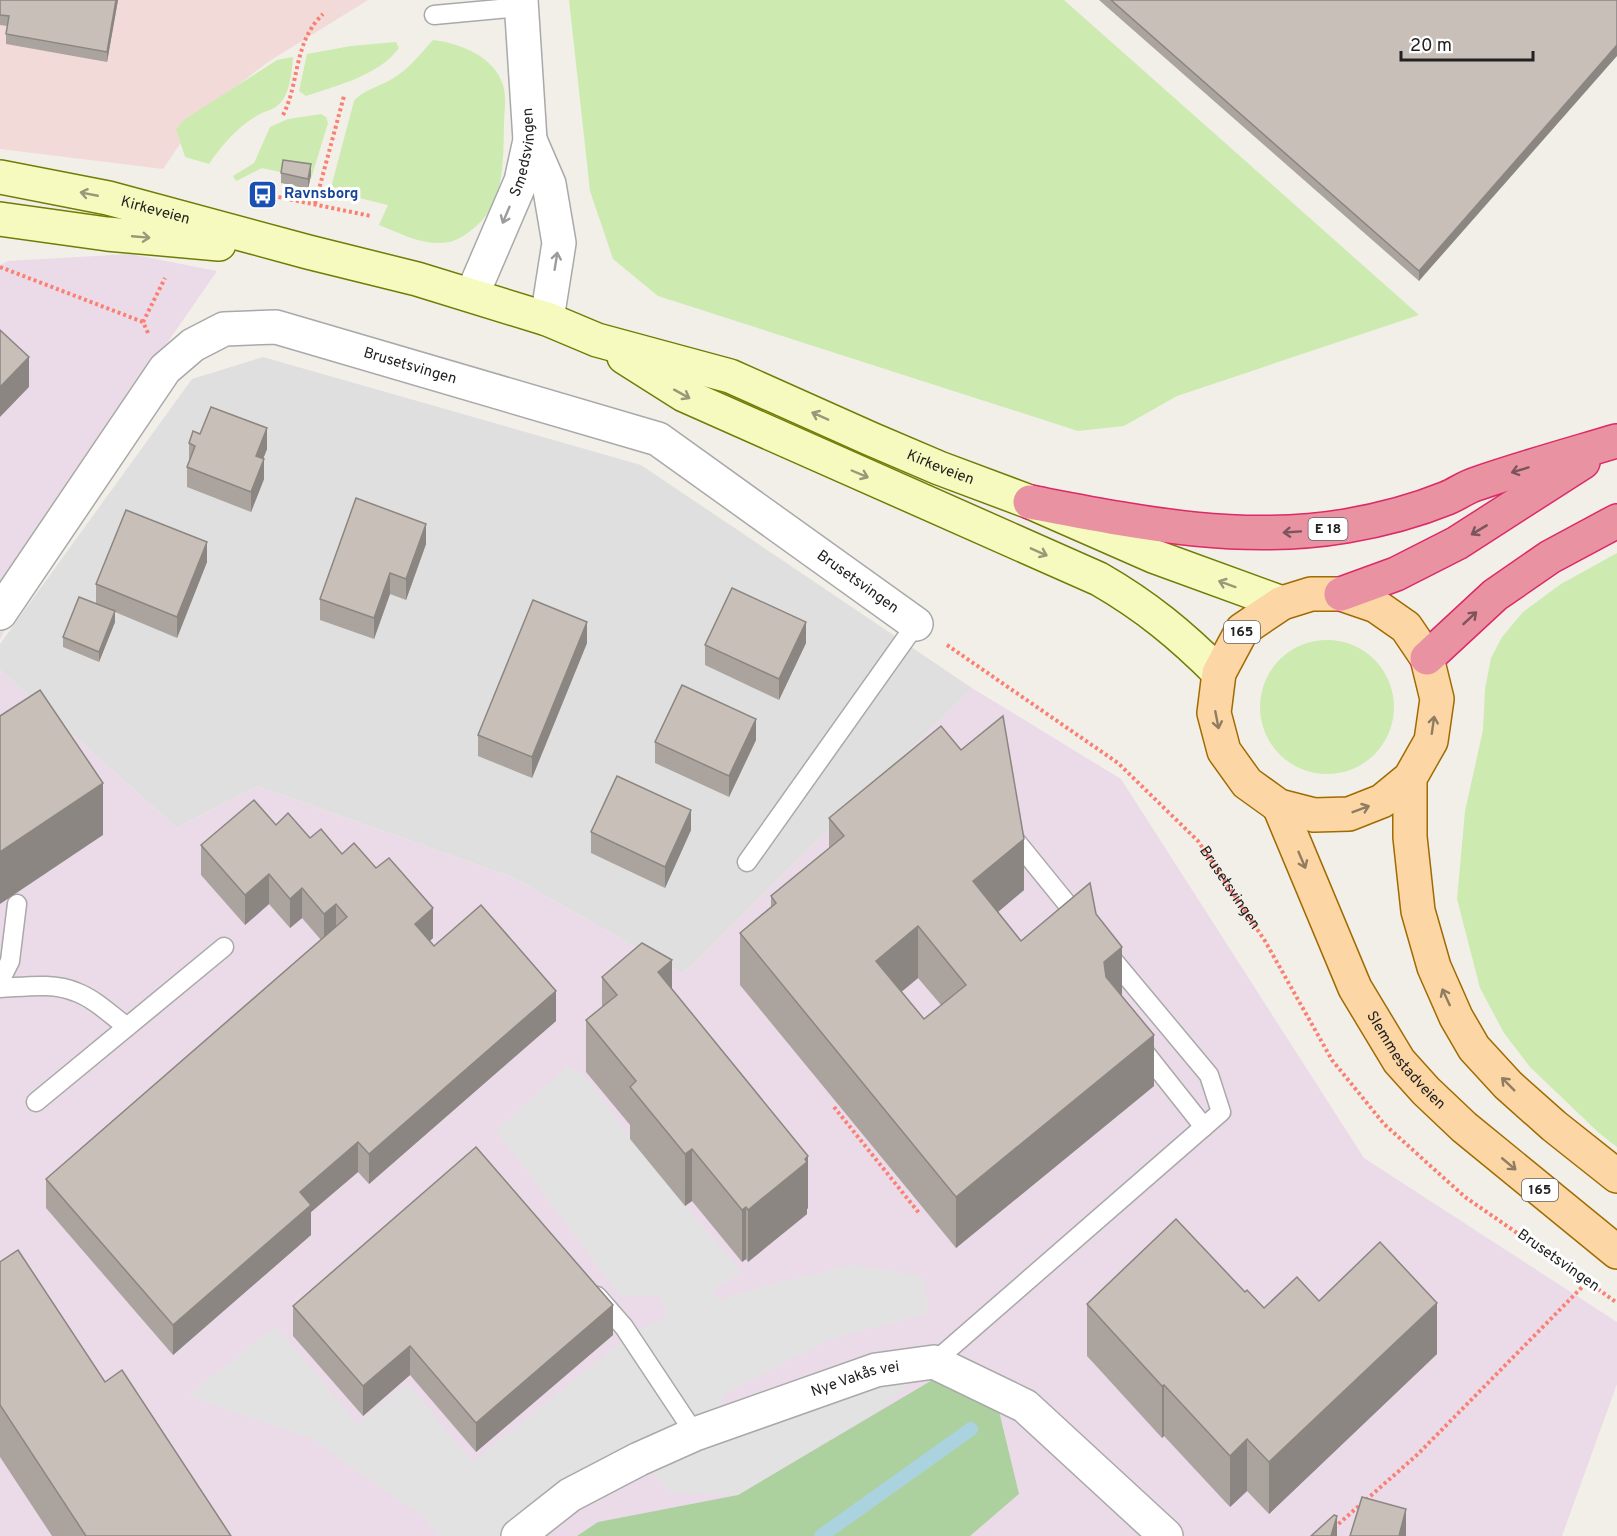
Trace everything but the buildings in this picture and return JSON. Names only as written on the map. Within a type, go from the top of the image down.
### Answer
[{"type":"highway","name":"E 18","points":[[1030,502],[1164,526],[1241,533],[1308,531],[1348,526],[1411,511],[1474,485],[1616,440]]},
{"type":"highway","name":"E 18","points":[[1341,594],[1396,574],[1457,543],[1616,440]]},
{"type":"highway","points":[[1427,658],[1495,596],[1550,557],[1617,521]]},
{"type":"main road","name":"Kirkeveien","points":[[0,177],[108,198],[417,279],[547,319],[597,340],[730,376],[929,464],[1030,502],[1153,556],[1282,603]]},
{"type":"main road","name":"Kirkeveien","points":[[0,219],[107,234],[308,252]]},
{"type":"main road","name":"Kirkeveien","points":[[597,340],[684,395],[1099,579],[1160,618],[1187,640],[1219,674]]},
{"type":"main road","name":"165","points":[[1311,594],[1341,594],[1376,606],[1406,627],[1427,658],[1437,699],[1431,741],[1410,778],[1382,801],[1349,814],[1314,815],[1279,806],[1247,783],[1224,751],[1214,713],[1219,674],[1242,630],[1282,603],[1311,594]]},
{"type":"main road","name":"165","points":[[1410,778],[1410,837],[1418,911],[1434,967],[1456,1017],[1474,1048],[1508,1085],[1617,1176]]},
{"type":"main road","name":"Slemmestadveien","points":[[1279,806],[1355,988],[1399,1061],[1426,1091],[1464,1127],[1617,1252]]},
{"type":"street","name":"Smedsvingen","points":[[472,295],[521,181],[530,140],[504,4]]},
{"type":"street","points":[[530,140],[549,184],[559,243],[547,319]]},
{"type":"street","name":"Brusetsvingen","points":[[0,613],[165,369],[193,345],[224,329],[276,327],[658,439],[916,624]]},
{"type":"street","points":[[934,1362],[1024,1406],[1166,1536]]},
{"type":"street","name":"Nye Vakås vei","points":[[518,1536],[570,1495],[639,1459],[695,1434],[876,1370],[934,1362]]},
{"type":"lane","points":[[434,15],[504,4]]},
{"type":"lane","points":[[747,862],[916,624]]},
{"type":"lane","points":[[934,1362],[1221,1112],[1209,1075],[1016,841]]},
{"type":"lane","points":[[0,981],[9,961],[17,904]]},
{"type":"lane","points":[[36,1102],[224,947]]},
{"type":"lane","points":[[0,988],[46,986],[75,992],[90,999],[128,1027]]},
{"type":"lane","points":[[1131,1036],[1204,1127]]},
{"type":"lane","points":[[587,1285],[624,1327],[695,1434]]},
{"type":"path","points":[[283,114],[291,99],[301,54],[310,29],[323,14]]},
{"type":"path","points":[[315,204],[344,96]]},
{"type":"path","points":[[249,191],[371,216]]},
{"type":"path","points":[[0,267],[143,322]]},
{"type":"path","name":"Brusetsvingen","points":[[916,624],[1118,764],[1198,841],[1265,941],[1332,1060],[1384,1124],[1466,1197],[1617,1303]]},
{"type":"path","points":[[834,1107],[920,1213]]},
{"type":"path","points":[[1333,1528],[1418,1454],[1588,1281]]},
{"type":"shaded area","points":[[0,0],[368,0],[268,62],[201,113],[163,169],[0,149]]},
{"type":"shaded area","points":[[130,254],[217,271],[147,372],[0,639],[0,265],[8,261]]},
{"type":"shaded area","points":[[263,357],[641,465],[972,688],[683,974],[514,878],[257,786],[177,828],[0,670],[0,644],[192,379]]},
{"type":"shaded area","points":[[0,670],[177,828],[257,786],[514,878],[683,974],[972,688],[1121,779],[1364,1158],[1617,1322],[1617,1384],[1562,1536],[0,1536]]},
{"type":"shaded area","points":[[568,1066],[584,1075],[657,1173],[742,1272],[712,1290],[718,1300],[772,1284],[853,1265],[922,1276],[929,1313],[831,1339],[725,1394],[708,1428],[934,1362],[878,1411],[738,1495],[672,1493],[638,1459],[518,1536],[440,1536],[421,1515],[310,1438],[188,1396],[274,1327],[288,1340],[357,1424],[407,1383],[473,1462],[628,1336],[669,1315],[657,1295],[621,1297],[496,1130]]},
{"type":"green space","points":[[569,0],[1064,0],[1419,315],[1177,396],[1124,426],[1078,431],[658,296],[613,259],[590,191]]},
{"type":"green space","points":[[433,40],[454,44],[484,59],[498,75],[503,85],[505,100],[502,168],[492,207],[474,228],[453,241],[441,243],[414,239],[379,225],[388,205],[330,191],[354,101],[357,97],[400,73]]},
{"type":"green space","points":[[396,42],[399,48],[390,58],[369,73],[306,96],[299,91],[307,54],[351,46]]},
{"type":"green space","points":[[293,57],[288,90],[277,106],[252,119],[238,130],[209,164],[185,157],[176,129],[185,119],[277,60]]},
{"type":"green space","points":[[321,114],[326,117],[328,123],[311,179],[262,168],[236,181],[233,176],[254,163],[270,127],[288,119]]},
{"type":"green space","points":[[1617,553],[1617,1147],[1599,1133],[1530,1067],[1504,1033],[1480,988],[1457,899],[1465,811],[1483,730],[1485,689],[1491,658],[1502,637],[1523,612],[1561,584]]},
{"type":"green space","points":[[1327,640],[1353,645],[1374,660],[1389,681],[1394,707],[1389,733],[1374,754],[1353,769],[1327,774],[1301,769],[1280,754],[1265,733],[1260,707],[1265,681],[1280,660],[1301,645]]},
{"type":"green space","points":[[934,1379],[999,1411],[1019,1494],[970,1536],[577,1536],[598,1522],[738,1495]]},
{"type":"waterway","points":[[821,1536],[971,1429]]},
{"type":"place","name":"Ravnsborg","points":[[263,194]]}]
